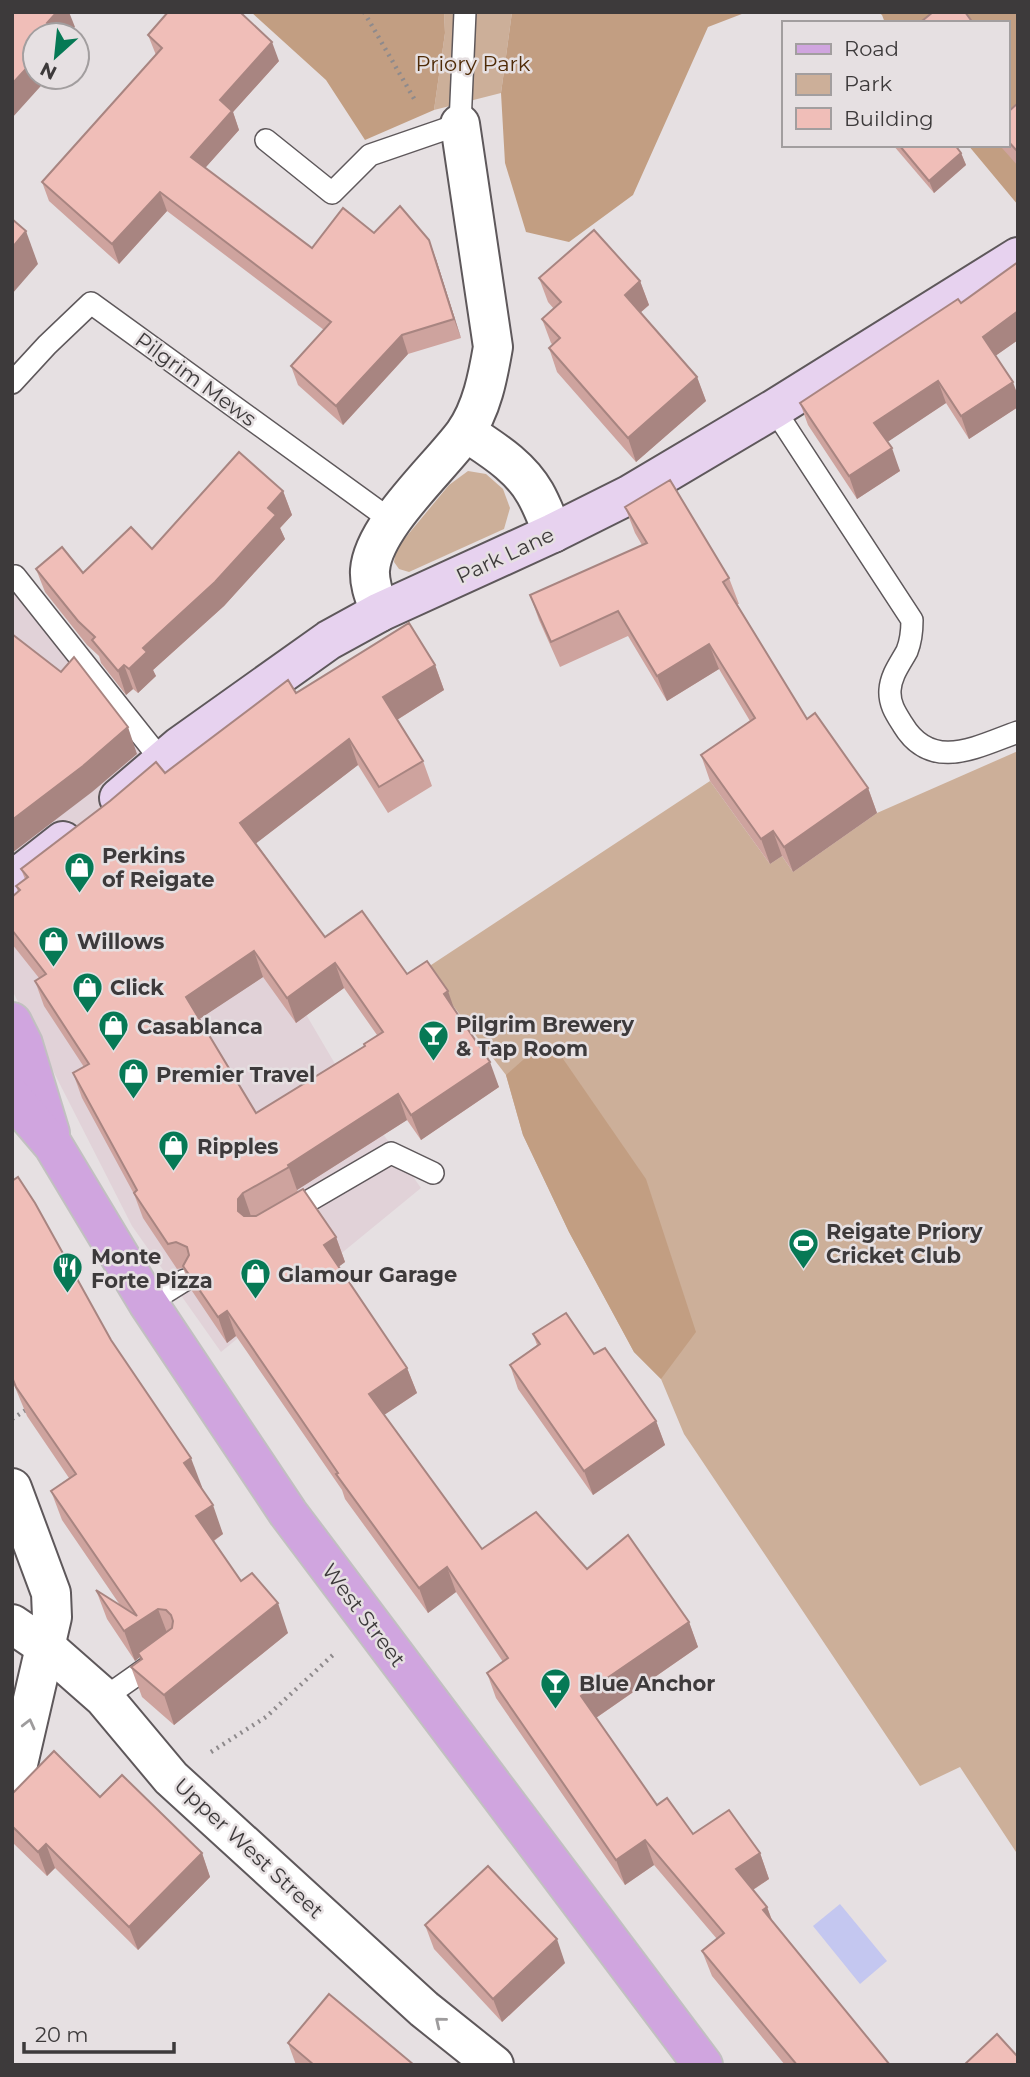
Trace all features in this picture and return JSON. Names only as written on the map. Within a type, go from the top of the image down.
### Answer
[{"type":"main road","name":"West Street","points":[[12,1022],[23,1044],[53,1145]]},
{"type":"main road","name":"West Street","points":[[12,1097],[53,1145],[148,1303],[288,1513],[703,2065]]},
{"type":"street","points":[[380,612],[371,588],[370,570],[376,547],[393,521],[466,432],[489,373],[493,347],[447,128]]},
{"type":"street","name":"Park Lane","points":[[13,879],[162,761],[329,640],[380,612],[629,495],[774,409],[1018,257]]},
{"type":"street","points":[[466,432],[521,473],[535,492],[553,533]]},
{"type":"street","points":[[12,1488],[51,1593],[52,1617],[12,1790]]},
{"type":"street","name":"Upper West Street","points":[[12,1624],[46,1647],[104,1698],[171,1778],[424,2009],[494,2065]]},
{"type":"lane","points":[[266,140],[332,193],[370,155],[447,128],[465,12]]},
{"type":"lane","name":"Pilgrim Mews","points":[[12,383],[91,303],[393,521]]},
{"type":"lane","points":[[774,409],[912,620],[912,636],[892,676],[890,691],[891,704],[907,733],[929,750],[958,754],[1018,732]]},
{"type":"lane","points":[[15,576],[162,761]]},
{"type":"lane","points":[[271,1223],[391,1153],[433,1173]]},
{"type":"lane","points":[[148,1303],[185,1280]]},
{"type":"lane","points":[[104,1698],[171,1651]]},
{"type":"path","points":[[363,12],[447,128]]},
{"type":"path","points":[[12,1419],[34,1405]]},
{"type":"path","points":[[171,1778],[266,1717],[321,1667],[367,1619]]},
{"type":"shaded area","points":[[251,12],[444,12],[445,33],[434,110],[365,140],[326,80]]},
{"type":"shaded area","points":[[512,12],[747,12],[708,27],[633,195],[569,242],[526,232],[505,163],[501,93]]},
{"type":"shaded area","points":[[878,12],[1018,12],[1018,205],[970,147],[1009,147],[1009,21],[884,21]]},
{"type":"shaded area","points":[[12,565],[94,668],[155,757],[341,1074],[421,1188],[221,1352],[132,1226],[12,990]]},
{"type":"shaded area","points":[[532,1052],[559,1053],[646,1179],[696,1332],[661,1379],[634,1352],[569,1232],[523,1135],[506,1075]]},
{"type":"green space","name":"Priory Park","points":[[444,12],[512,12],[501,93],[434,110],[445,33]]},
{"type":"green space","points":[[468,471],[486,474],[503,489],[510,508],[504,529],[409,572],[399,569],[394,562],[396,549],[449,485]]},
{"type":"green space","name":"Reigate Priory Cricket Club","points":[[1018,751],[1018,1855],[960,1767],[920,1786],[684,1434],[661,1379],[634,1352],[569,1232],[523,1135],[506,1075],[425,969],[710,781],[770,864],[782,856],[793,872],[877,813]]},
{"type":"water","points":[[840,1904],[887,1961],[860,1984],[813,1926]]},
{"type":"building","points":[[12,12],[57,12],[49,21],[21,21],[21,74],[12,84]]},
{"type":"building","points":[[168,12],[240,12],[272,42],[220,100],[232,111],[191,157],[312,248],[343,208],[374,233],[400,206],[429,240],[454,319],[402,335],[336,406],[291,366],[331,322],[160,192],[112,244],[42,182],[162,48],[148,35]]},
{"type":"building","points":[[933,12],[965,12],[972,21],[922,21]]},
{"type":"building","points":[[1018,103],[1018,152],[1009,142],[1009,111]]},
{"type":"building","points":[[901,147],[956,147],[961,153],[929,181]]},
{"type":"building","points":[[12,219],[26,231],[12,248]]},
{"type":"building","points":[[594,230],[640,281],[625,295],[697,377],[628,438],[549,348],[560,338],[542,319],[561,302],[539,278]]},
{"type":"building","points":[[1018,262],[1018,311],[983,337],[1013,382],[961,416],[938,381],[874,423],[892,448],[849,476],[800,403],[958,299],[961,303]]},
{"type":"building","points":[[239,452],[283,491],[268,508],[276,515],[215,582],[143,648],[147,652],[129,669],[124,665],[118,671],[92,640],[95,637],[78,621],[36,569],[62,547],[83,573],[131,527],[152,549]]},
{"type":"building","points":[[670,480],[729,578],[723,582],[807,719],[815,713],[868,788],[784,847],[773,831],[761,839],[701,755],[755,718],[709,644],[657,676],[618,611],[551,642],[530,595],[647,543],[625,507]]},
{"type":"building","points":[[409,623],[435,665],[383,697],[423,761],[379,787],[349,739],[240,823],[325,937],[362,911],[407,974],[427,961],[448,991],[444,994],[490,1062],[411,1115],[398,1094],[288,1165],[289,1167],[243,1193],[238,1199],[238,1211],[244,1216],[256,1216],[303,1189],[336,1237],[324,1245],[407,1368],[369,1394],[482,1549],[536,1512],[587,1569],[628,1535],[689,1622],[581,1696],[657,1805],[667,1798],[693,1834],[729,1810],[760,1853],[736,1869],[767,1907],[763,1910],[890,2065],[797,2065],[702,1951],[724,1933],[645,1840],[616,1860],[487,1673],[508,1658],[447,1567],[419,1588],[336,1474],[338,1473],[227,1311],[218,1317],[183,1266],[189,1255],[187,1247],[176,1242],[168,1244],[134,1193],[137,1190],[73,1073],[89,1064],[35,981],[46,974],[12,930],[12,897],[20,890],[16,886],[28,877],[21,869],[156,762],[165,773],[288,680],[296,693]],"holes":[[[254,951],[287,998],[335,963],[383,1032],[364,1044],[365,1046],[256,1113],[186,997]]]},
{"type":"building","points":[[12,634],[61,672],[74,657],[128,727],[83,766],[12,820]]},
{"type":"building","points":[[18,1177],[111,1340],[191,1458],[184,1463],[213,1505],[196,1516],[241,1581],[252,1573],[278,1603],[164,1695],[131,1667],[142,1659],[138,1653],[172,1628],[171,1615],[166,1610],[158,1609],[124,1631],[96,1590],[137,1616],[51,1491],[76,1474],[16,1387],[12,1377],[12,1181]]},
{"type":"building","points":[[566,1313],[594,1354],[605,1348],[656,1421],[584,1471],[510,1365],[540,1344],[533,1334]]},
{"type":"building","points":[[54,1751],[100,1797],[122,1775],[202,1853],[129,1927],[46,1844],[38,1852],[12,1826],[12,1794]]},
{"type":"building","points":[[488,1866],[557,1939],[493,1999],[425,1925]]},
{"type":"building","points":[[329,1994],[414,2065],[314,2065],[288,2043]]},
{"type":"building","points":[[997,2034],[1018,2057],[1018,2065],[964,2065]]},
{"type":"place","name":"Perkins of Reigate","points":[[79,894]]},
{"type":"place","name":"Willows","points":[[54,968]]},
{"type":"place","name":"Click","points":[[87,1014]]},
{"type":"place","name":"Casablanca","points":[[114,1053]]},
{"type":"place","name":"Pilgrim Brewery & Tap Room","points":[[433,1063]]},
{"type":"place","name":"Premier Travel","points":[[133,1101]]},
{"type":"place","name":"Ripples","points":[[174,1173]]},
{"type":"place","name":"Reigate Priory Cricket Club","points":[[803,1270]]},
{"type":"place","name":"Monte Forte Pizza","points":[[68,1295]]},
{"type":"place","name":"Glamour Garage","points":[[255,1301]]},
{"type":"place","name":"Blue Anchor","points":[[556,1710]]}]
